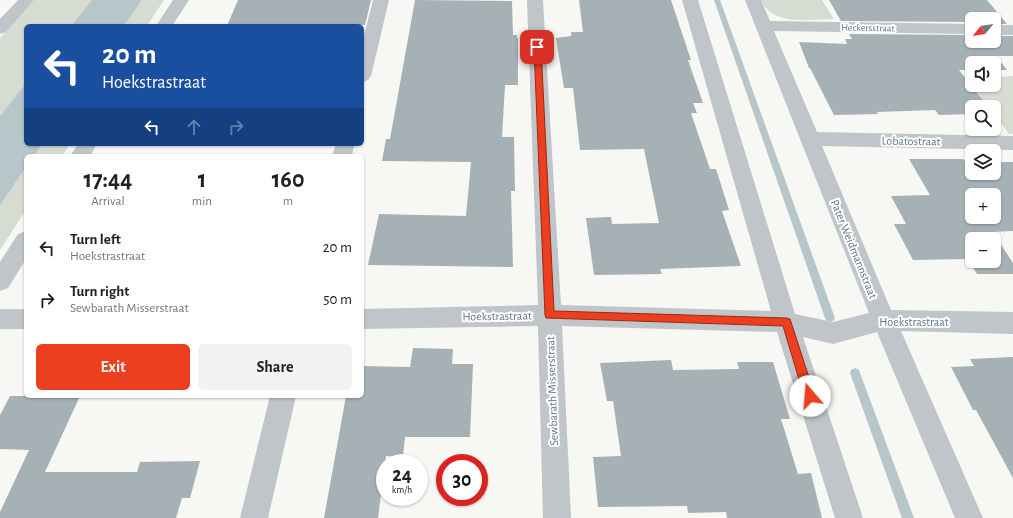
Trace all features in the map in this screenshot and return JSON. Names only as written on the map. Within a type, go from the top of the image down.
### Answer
[{"type":"street","points":[[0,29],[26,0]]},
{"type":"street","points":[[165,24],[181,0]]},
{"type":"street","points":[[364,68],[381,0]]},
{"type":"street","name":"Sewbarath Misserstraat","points":[[535,0],[550,315],[557,518]]},
{"type":"street","points":[[690,0],[786,322],[848,518]]},
{"type":"street","name":"Pater Weidmannstraat","points":[[753,0],[765,26],[809,139],[884,320],[969,518]]},
{"type":"street","name":"Heckersstraat","points":[[765,26],[965,29]]},
{"type":"street","points":[[1001,30],[1013,30]]},
{"type":"street","name":"Lobatostraat","points":[[809,139],[1013,143]]},
{"type":"street","points":[[0,281],[24,243]]},
{"type":"street","name":"Hoekstrastraat","points":[[364,319],[550,315],[786,322],[833,333],[884,320],[1013,324]]},
{"type":"street","points":[[0,319],[24,319]]},
{"type":"street","points":[[254,518],[283,398]]},
{"type":"shaded area","points":[[34,0],[92,0],[73,24],[24,24],[24,86],[0,116],[0,38]]},
{"type":"shaded area","points":[[92,0],[142,0],[125,24],[73,24]]},
{"type":"shaded area","points":[[142,0],[164,0],[148,24],[125,24]]},
{"type":"shaded area","points":[[761,0],[822,0],[834,19],[793,20],[783,18],[767,9]]},
{"type":"shaded area","points":[[1013,76],[1013,134],[1009,134],[1001,123],[1001,100],[984,100],[977,92],[1001,92],[1001,77]]},
{"type":"shaded area","points":[[24,86],[24,146],[41,146],[35,154],[24,154],[24,170],[0,205],[0,116]]},
{"type":"shaded area","points":[[41,146],[69,146],[63,154],[35,154]]},
{"type":"shaded area","points":[[24,170],[24,213],[0,250],[0,204]]},
{"type":"building","points":[[238,0],[371,0],[365,25],[228,24]]},
{"type":"building","points":[[415,0],[512,1],[513,35],[517,35],[518,38],[518,85],[505,85],[502,137],[514,137],[515,191],[511,191],[513,267],[368,265],[379,214],[466,216],[471,162],[382,161],[386,139],[390,139]]},
{"type":"building","points":[[579,0],[671,0],[691,60],[688,60],[703,103],[693,103],[697,113],[691,113],[710,169],[716,169],[729,210],[722,211],[741,266],[660,269],[662,274],[594,275],[586,218],[611,217],[612,224],[659,223],[644,149],[580,150],[573,88],[564,88],[556,38],[571,36],[571,32],[583,32]]},
{"type":"building","points":[[829,0],[987,0],[997,12],[965,12],[965,22],[841,21]]},
{"type":"building","points":[[1001,17],[1007,24],[1001,24]]},
{"type":"building","points":[[849,34],[965,35],[965,48],[1001,48],[1001,36],[1013,36],[1013,56],[965,56],[965,70],[959,70],[965,78],[965,92],[977,92],[983,100],[965,100],[965,114],[939,115],[935,110],[834,115],[809,68],[799,42],[847,44],[845,39],[852,39]]},
{"type":"building","points":[[1001,62],[1007,70],[1001,70]]},
{"type":"building","points":[[909,159],[963,159],[965,161],[965,180],[1001,180],[1001,162],[1013,162],[1013,231],[965,232],[965,259],[913,260],[894,224],[906,224],[891,196],[930,195]]},
{"type":"building","points":[[1001,244],[1013,263],[1013,274],[977,274],[973,268],[1001,268]]},
{"type":"building","points":[[413,348],[453,349],[452,364],[473,364],[470,437],[405,437],[403,454],[376,454],[376,506],[380,506],[378,518],[324,518],[346,398],[364,398],[364,366],[410,367]]},
{"type":"building","points":[[1013,357],[1013,478],[976,410],[973,410],[951,367],[974,366],[970,359]]},
{"type":"building","points":[[671,360],[673,370],[739,369],[737,362],[773,362],[790,419],[781,419],[798,474],[811,473],[822,518],[727,518],[726,512],[688,513],[687,506],[598,507],[593,457],[621,456],[613,401],[607,401],[600,363]]},
{"type":"building","points":[[10,396],[24,396],[24,398],[79,398],[45,472],[137,472],[140,462],[200,461],[190,498],[182,498],[176,518],[0,518],[0,512],[29,450],[0,449],[0,415]]},
{"type":"waterway","points":[[717,0],[830,318]]},
{"type":"waterway","points":[[855,373],[908,518]]},
{"type":"route","points":[[537,47],[550,315],[786,322],[810,396]]}]
